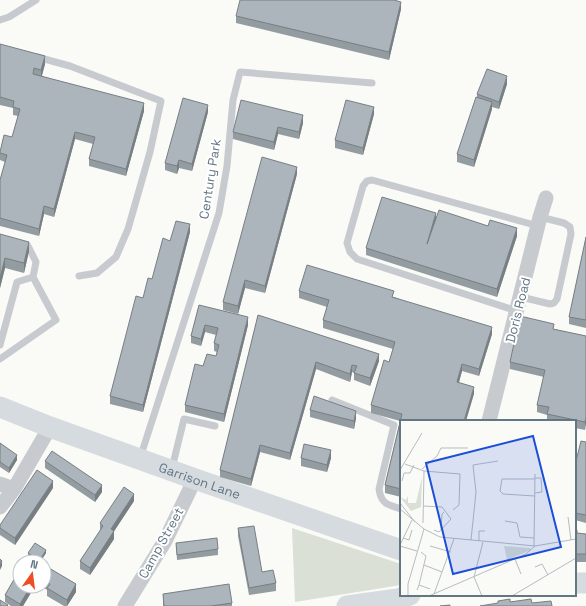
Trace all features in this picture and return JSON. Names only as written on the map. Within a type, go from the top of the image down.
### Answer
[{"type":"street","name":"Doris Road","points":[[489,420],[546,198]]},
{"type":"street","name":"Garrison Lane","points":[[0,407],[50,427],[195,479],[400,550]]},
{"type":"street","points":[[0,507],[7,486],[50,427]]},
{"type":"street","name":"Camp Street","points":[[125,606],[165,541],[195,479]]},
{"type":"street","points":[[347,606],[398,599],[407,596]]},
{"type":"lane","points":[[0,20],[36,0]]},
{"type":"lane","points":[[28,54],[70,66],[161,102],[150,152],[128,229],[116,257],[96,272],[79,276]]},
{"type":"lane","name":"Century Park","points":[[136,457],[142,452],[219,213],[233,100],[240,72],[372,83]]},
{"type":"lane","points":[[372,180],[539,222],[564,223],[570,227],[570,234],[557,299],[554,303],[550,304],[519,304],[357,259],[350,252],[347,243],[363,186],[367,181],[372,180]]},
{"type":"lane","points":[[0,359],[56,320],[33,277],[36,262],[28,246],[14,242]]},
{"type":"lane","points":[[0,345],[17,282],[33,277]]},
{"type":"lane","points":[[332,400],[394,425],[379,489],[380,496],[386,504],[400,509]]},
{"type":"lane","points":[[171,470],[184,419],[215,426]]},
{"type":"shaded area","points":[[292,528],[400,564],[400,585],[295,602]]},
{"type":"building","points":[[240,0],[394,0],[401,2],[389,52],[236,16]]},
{"type":"building","points":[[0,44],[45,56],[41,70],[34,68],[33,74],[144,103],[126,169],[89,159],[95,137],[75,132],[54,209],[44,206],[39,229],[0,218],[0,180],[7,155],[0,152],[4,135],[12,137],[20,109],[13,107],[14,101],[0,97]]},
{"type":"building","points":[[487,69],[507,76],[499,102],[477,94]]},
{"type":"building","points":[[476,97],[492,102],[474,160],[457,154]]},
{"type":"building","points":[[183,98],[208,105],[192,164],[179,160],[177,166],[165,163]]},
{"type":"building","points":[[241,100],[303,115],[299,132],[278,127],[274,142],[233,132]]},
{"type":"building","points":[[346,100],[374,107],[363,148],[335,140]]},
{"type":"building","points":[[262,157],[297,167],[265,286],[245,280],[238,306],[223,302]]},
{"type":"building","points":[[382,197],[436,213],[427,244],[439,210],[488,226],[490,220],[517,228],[497,289],[366,248]]},
{"type":"building","points":[[176,221],[190,224],[143,405],[110,396],[136,296],[143,298],[148,278],[152,279],[163,238],[170,241]]},
{"type":"building","points":[[0,234],[29,242],[24,263],[5,258],[0,278]]},
{"type":"building","points":[[586,237],[586,320],[569,317]]},
{"type":"building","points":[[307,265],[394,291],[392,297],[492,327],[479,369],[462,364],[457,382],[474,387],[464,420],[401,420],[402,414],[371,405],[384,360],[389,362],[395,342],[323,320],[329,300],[299,291]]},
{"type":"building","points":[[199,305],[248,317],[224,414],[185,405],[195,364],[203,366],[207,354],[216,356],[219,345],[214,343],[218,328],[205,325],[201,339],[191,336]]},
{"type":"building","points":[[258,315],[379,354],[370,378],[354,373],[357,366],[352,365],[350,374],[316,362],[290,453],[260,445],[251,479],[220,470]]},
{"type":"building","points":[[520,316],[554,324],[553,329],[586,336],[585,422],[547,414],[549,407],[537,405],[545,370],[510,362]]},
{"type":"building","points":[[314,396],[356,411],[354,421],[310,410]]},
{"type":"building","points":[[400,422],[400,489],[385,485]]},
{"type":"building","points":[[581,441],[586,442],[586,515],[576,513],[576,461]]},
{"type":"building","points":[[0,443],[17,455],[9,468],[0,462]]},
{"type":"building","points":[[304,444],[331,450],[327,465],[301,458]]},
{"type":"building","points":[[52,451],[102,485],[95,495],[45,461]]},
{"type":"building","points":[[37,470],[53,481],[15,538],[0,528],[0,525]]},
{"type":"building","points":[[124,487],[134,494],[111,529],[114,531],[90,568],[80,561],[103,526],[100,523]]},
{"type":"building","points":[[254,526],[262,572],[273,570],[276,583],[249,588],[238,528]]},
{"type":"building","points":[[576,530],[577,533],[586,534],[586,554],[576,554]]},
{"type":"building","points":[[217,538],[218,549],[177,555],[176,543]]},
{"type":"building","points":[[35,543],[46,550],[44,554],[28,553]]},
{"type":"building","points":[[52,570],[76,584],[67,600],[52,591]]},
{"type":"building","points":[[12,583],[12,594],[26,594],[20,604],[5,595]]},
{"type":"building","points":[[229,584],[232,603],[211,606],[164,606],[163,594]]},
{"type":"building","points":[[510,599],[510,602],[531,599],[532,603],[551,601],[552,606],[480,606]]},
{"type":"building","points":[[0,600],[8,605],[0,606]]}]
